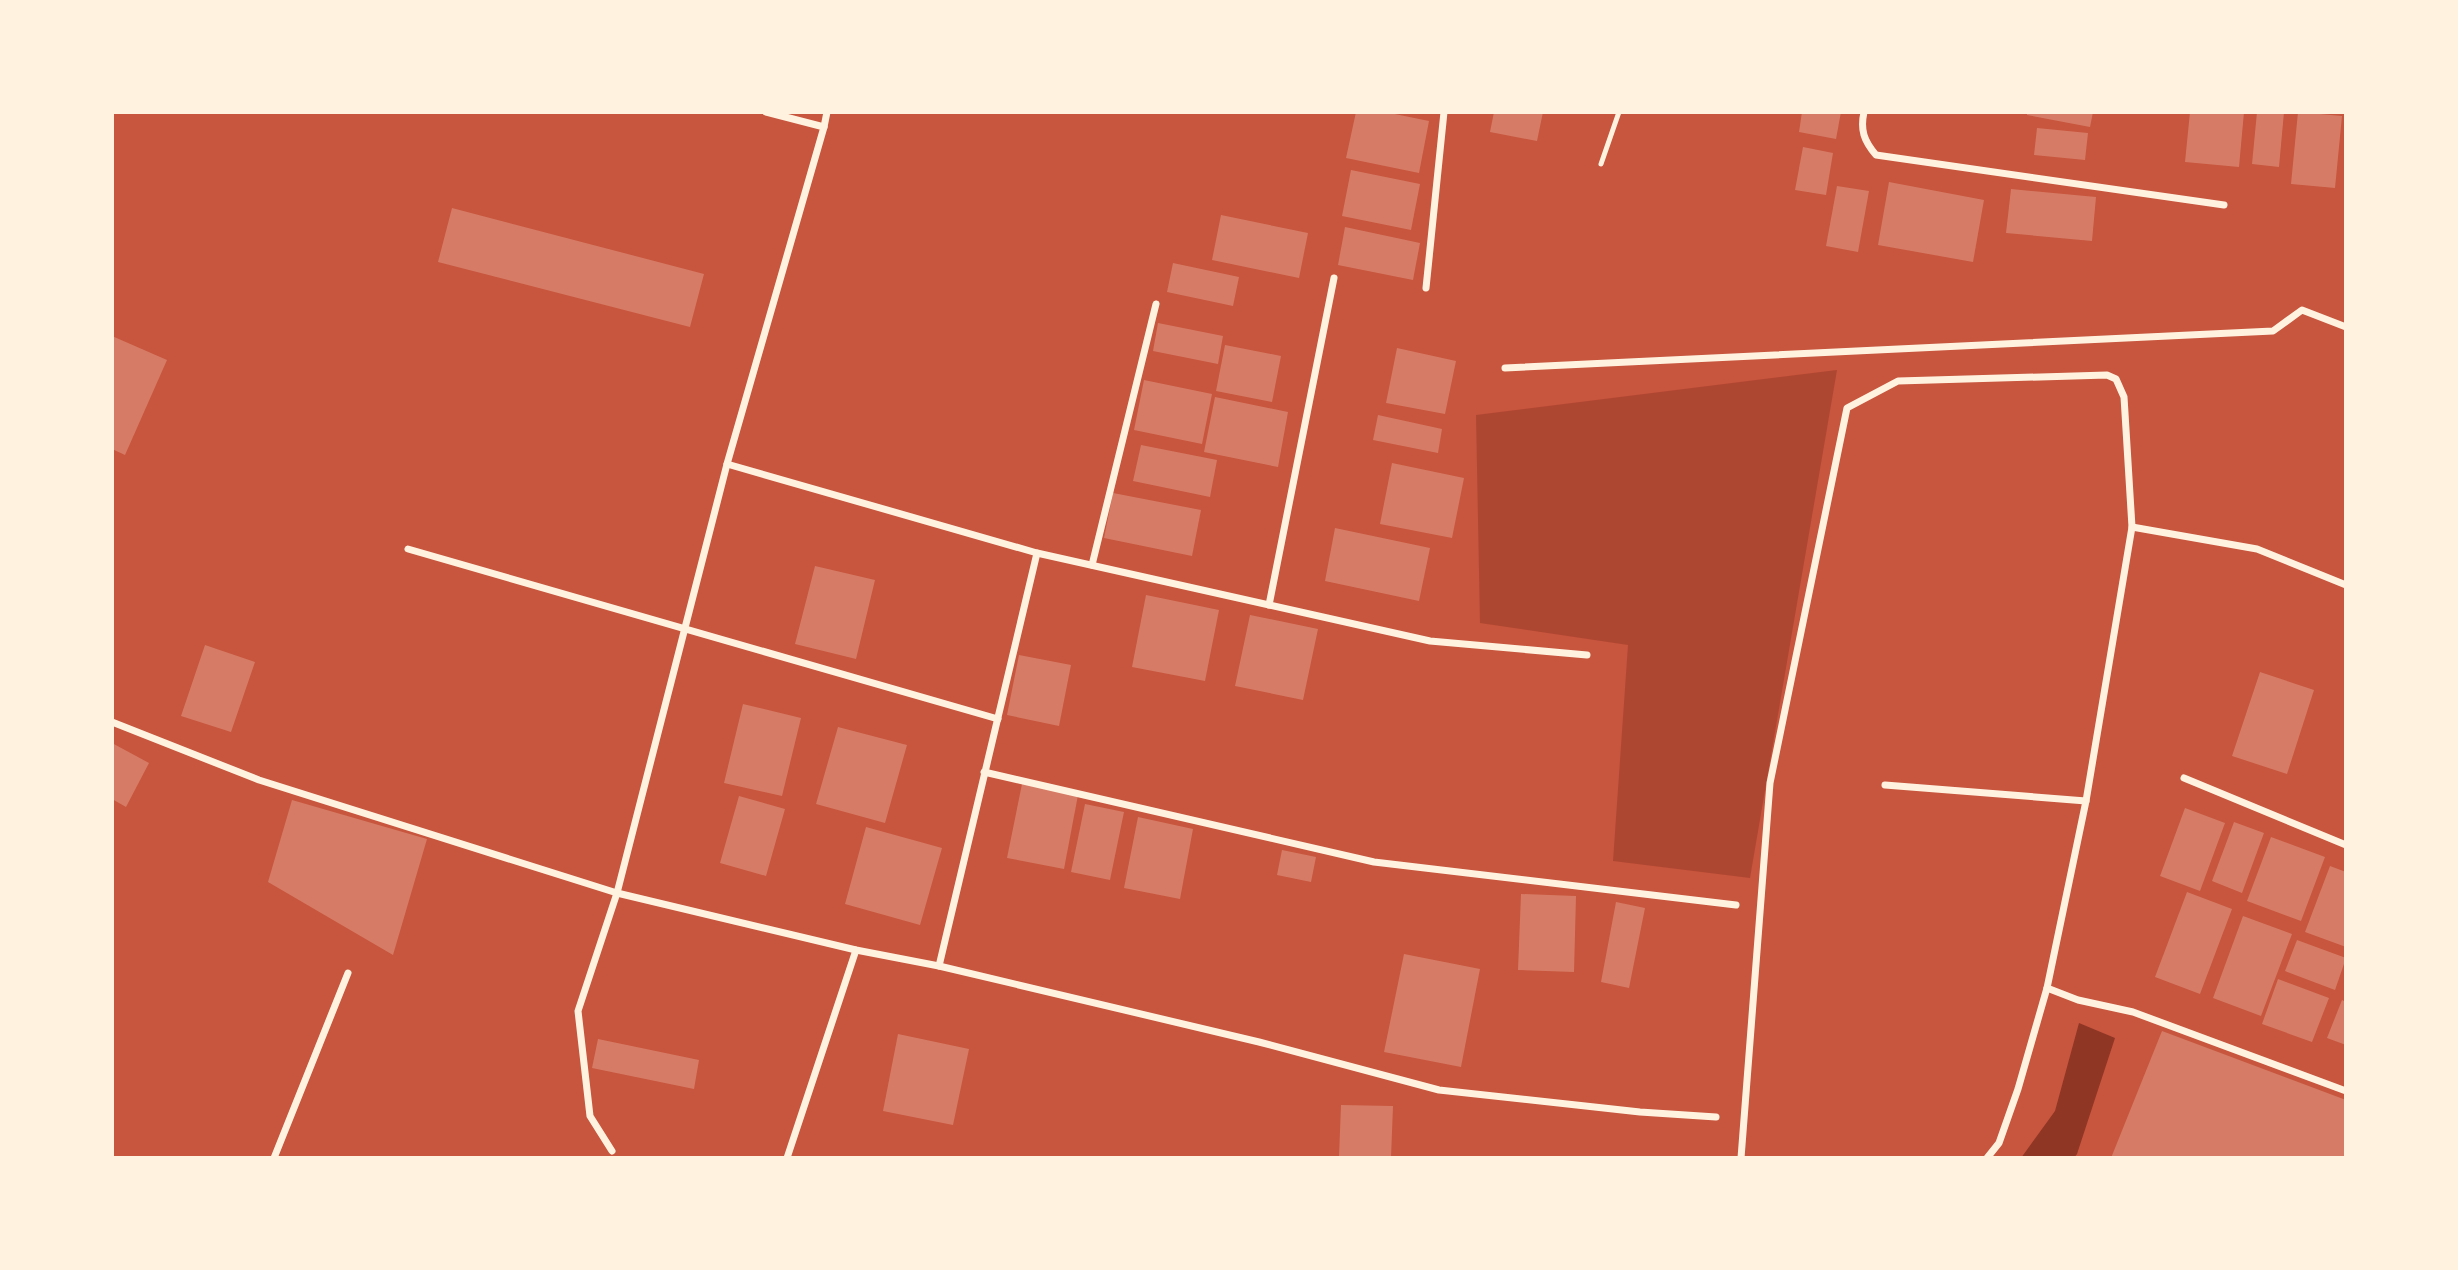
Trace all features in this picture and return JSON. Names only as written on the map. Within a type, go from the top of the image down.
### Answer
[{"type":"street","points":[[766,112],[824,127]]},
{"type":"street","points":[[612,1151],[590,1116],[578,1011],[617,893],[727,464],[827,112]]},
{"type":"street","points":[[1426,288],[1444,112]]},
{"type":"street","points":[[1864,112],[1861,125],[1866,144],[1876,155],[2224,205]]},
{"type":"street","points":[[1269,605],[1334,278]]},
{"type":"street","points":[[1092,565],[1156,304]]},
{"type":"street","points":[[1505,368],[2273,331],[2302,310],[2346,327]]},
{"type":"street","points":[[1741,1158],[1740,1142],[1770,783],[1847,408],[1898,382],[2108,375],[2116,379],[2124,397],[2132,527],[2086,800],[2047,988],[1999,1143],[1987,1158]]},
{"type":"street","points":[[727,464],[1037,553],[1430,641],[1587,655]]},
{"type":"street","points":[[2132,527],[2257,549],[2346,585]]},
{"type":"street","points":[[408,549],[998,719]]},
{"type":"street","points":[[939,966],[1037,553]]},
{"type":"street","points":[[112,722],[258,780],[617,893],[1259,1042],[1439,1090],[1640,1112],[1716,1117]]},
{"type":"street","points":[[984,772],[1374,862],[1736,905]]},
{"type":"street","points":[[2184,778],[2346,845]]},
{"type":"street","points":[[1885,785],[2086,800]]},
{"type":"street","points":[[787,1158],[856,950]]},
{"type":"street","points":[[274,1158],[348,973]]},
{"type":"street","points":[[2047,988],[2078,1000],[2133,1012],[2346,1091]]},
{"type":"lane","points":[[1601,164],[1619,112]]},
{"type":"shaded area","points":[[1837,370],[1750,878],[1613,861],[1628,645],[1480,623],[1476,415]]},
{"type":"shaded area","points":[[2079,1023],[2115,1038],[2077,1154],[2074,1158],[2021,1158],[2055,1111]]},
{"type":"building","points":[[1356,112],[1385,112],[1429,121],[1419,173],[1346,158]]},
{"type":"building","points":[[1494,112],[1543,112],[1537,141],[1490,132]]},
{"type":"building","points":[[1802,112],[1841,112],[1836,139],[1799,132]]},
{"type":"building","points":[[2027,112],[2093,112],[2090,127],[2027,115]]},
{"type":"building","points":[[2190,112],[2244,112],[2239,167],[2185,162]]},
{"type":"building","points":[[2257,112],[2284,112],[2279,167],[2252,164]]},
{"type":"building","points":[[2298,112],[2342,116],[2335,188],[2291,184]]},
{"type":"building","points":[[2037,128],[2088,133],[2085,160],[2034,155]]},
{"type":"building","points":[[1803,147],[1833,153],[1826,195],[1795,190]]},
{"type":"building","points":[[1351,170],[1420,184],[1411,230],[1342,216]]},
{"type":"building","points":[[1889,182],[1984,200],[1973,262],[1878,245]]},
{"type":"building","points":[[1837,186],[1869,191],[1858,252],[1826,246]]},
{"type":"building","points":[[2011,189],[2096,197],[2092,241],[2006,233]]},
{"type":"building","points":[[452,208],[704,274],[690,327],[438,262]]},
{"type":"building","points":[[1221,215],[1308,233],[1299,278],[1212,260]]},
{"type":"building","points":[[1345,227],[1420,243],[1413,280],[1338,265]]},
{"type":"building","points":[[1173,263],[1239,277],[1233,306],[1167,292]]},
{"type":"building","points":[[1158,323],[1223,336],[1218,364],[1153,351]]},
{"type":"building","points":[[112,336],[167,360],[125,455],[112,449]]},
{"type":"building","points":[[1225,345],[1281,356],[1272,402],[1216,391]]},
{"type":"building","points":[[1397,348],[1456,361],[1445,414],[1386,403]]},
{"type":"building","points":[[1144,380],[1212,394],[1202,444],[1134,430]]},
{"type":"building","points":[[1215,397],[1288,412],[1278,467],[1204,452]]},
{"type":"building","points":[[1378,415],[1442,429],[1438,453],[1373,440]]},
{"type":"building","points":[[1141,445],[1217,460],[1210,497],[1133,481]]},
{"type":"building","points":[[1392,463],[1464,478],[1452,538],[1380,524]]},
{"type":"building","points":[[1113,493],[1201,510],[1192,556],[1104,538]]},
{"type":"building","points":[[1335,528],[1430,548],[1419,601],[1325,581]]},
{"type":"building","points":[[815,566],[875,580],[856,659],[795,644]]},
{"type":"building","points":[[1146,595],[1219,610],[1205,681],[1132,667]]},
{"type":"building","points":[[1250,615],[1318,629],[1303,700],[1235,686]]},
{"type":"building","points":[[205,645],[255,662],[231,732],[181,716]]},
{"type":"building","points":[[1019,655],[1071,665],[1059,726],[1007,715]]},
{"type":"building","points":[[2260,672],[2314,690],[2287,774],[2232,756]]},
{"type":"building","points":[[743,704],[801,718],[782,796],[724,783]]},
{"type":"building","points":[[838,727],[907,745],[885,823],[816,804]]},
{"type":"building","points":[[112,743],[149,763],[126,807],[112,799]]},
{"type":"building","points":[[1022,784],[1078,795],[1064,869],[1007,858]]},
{"type":"building","points":[[739,796],[785,809],[766,876],[720,863]]},
{"type":"building","points":[[292,800],[427,839],[393,955],[268,882]]},
{"type":"building","points":[[1085,804],[1124,812],[1110,880],[1071,872]]},
{"type":"building","points":[[2185,808],[2225,823],[2200,891],[2160,876]]},
{"type":"building","points":[[1138,817],[1193,829],[1180,899],[1124,888]]},
{"type":"building","points":[[2234,822],[2264,833],[2242,893],[2212,881]]},
{"type":"building","points":[[866,827],[942,848],[920,925],[845,904]]},
{"type":"building","points":[[2271,837],[2325,857],[2301,921],[2247,901]]},
{"type":"building","points":[[1282,850],[1316,857],[1311,882],[1277,875]]},
{"type":"building","points":[[2330,866],[2346,872],[2346,947],[2305,932]]},
{"type":"building","points":[[2187,892],[2232,909],[2200,994],[2155,977]]},
{"type":"building","points":[[1521,894],[1576,896],[1574,972],[1518,970]]},
{"type":"building","points":[[1616,902],[1645,908],[1629,988],[1601,982]]},
{"type":"building","points":[[2243,916],[2292,934],[2261,1016],[2213,998]]},
{"type":"building","points":[[2297,940],[2346,958],[2335,990],[2285,971]]},
{"type":"building","points":[[1404,954],[1480,969],[1461,1067],[1384,1052]]},
{"type":"building","points":[[2278,979],[2329,998],[2312,1042],[2262,1024]]},
{"type":"building","points":[[2342,1000],[2346,1002],[2346,1045],[2327,1038]]},
{"type":"building","points":[[2162,1031],[2346,1100],[2346,1158],[2111,1158]]},
{"type":"building","points":[[898,1034],[969,1049],[953,1125],[883,1111]]},
{"type":"building","points":[[598,1039],[699,1060],[694,1089],[592,1068]]},
{"type":"building","points":[[1341,1105],[1393,1106],[1391,1158],[1339,1157]]}]
